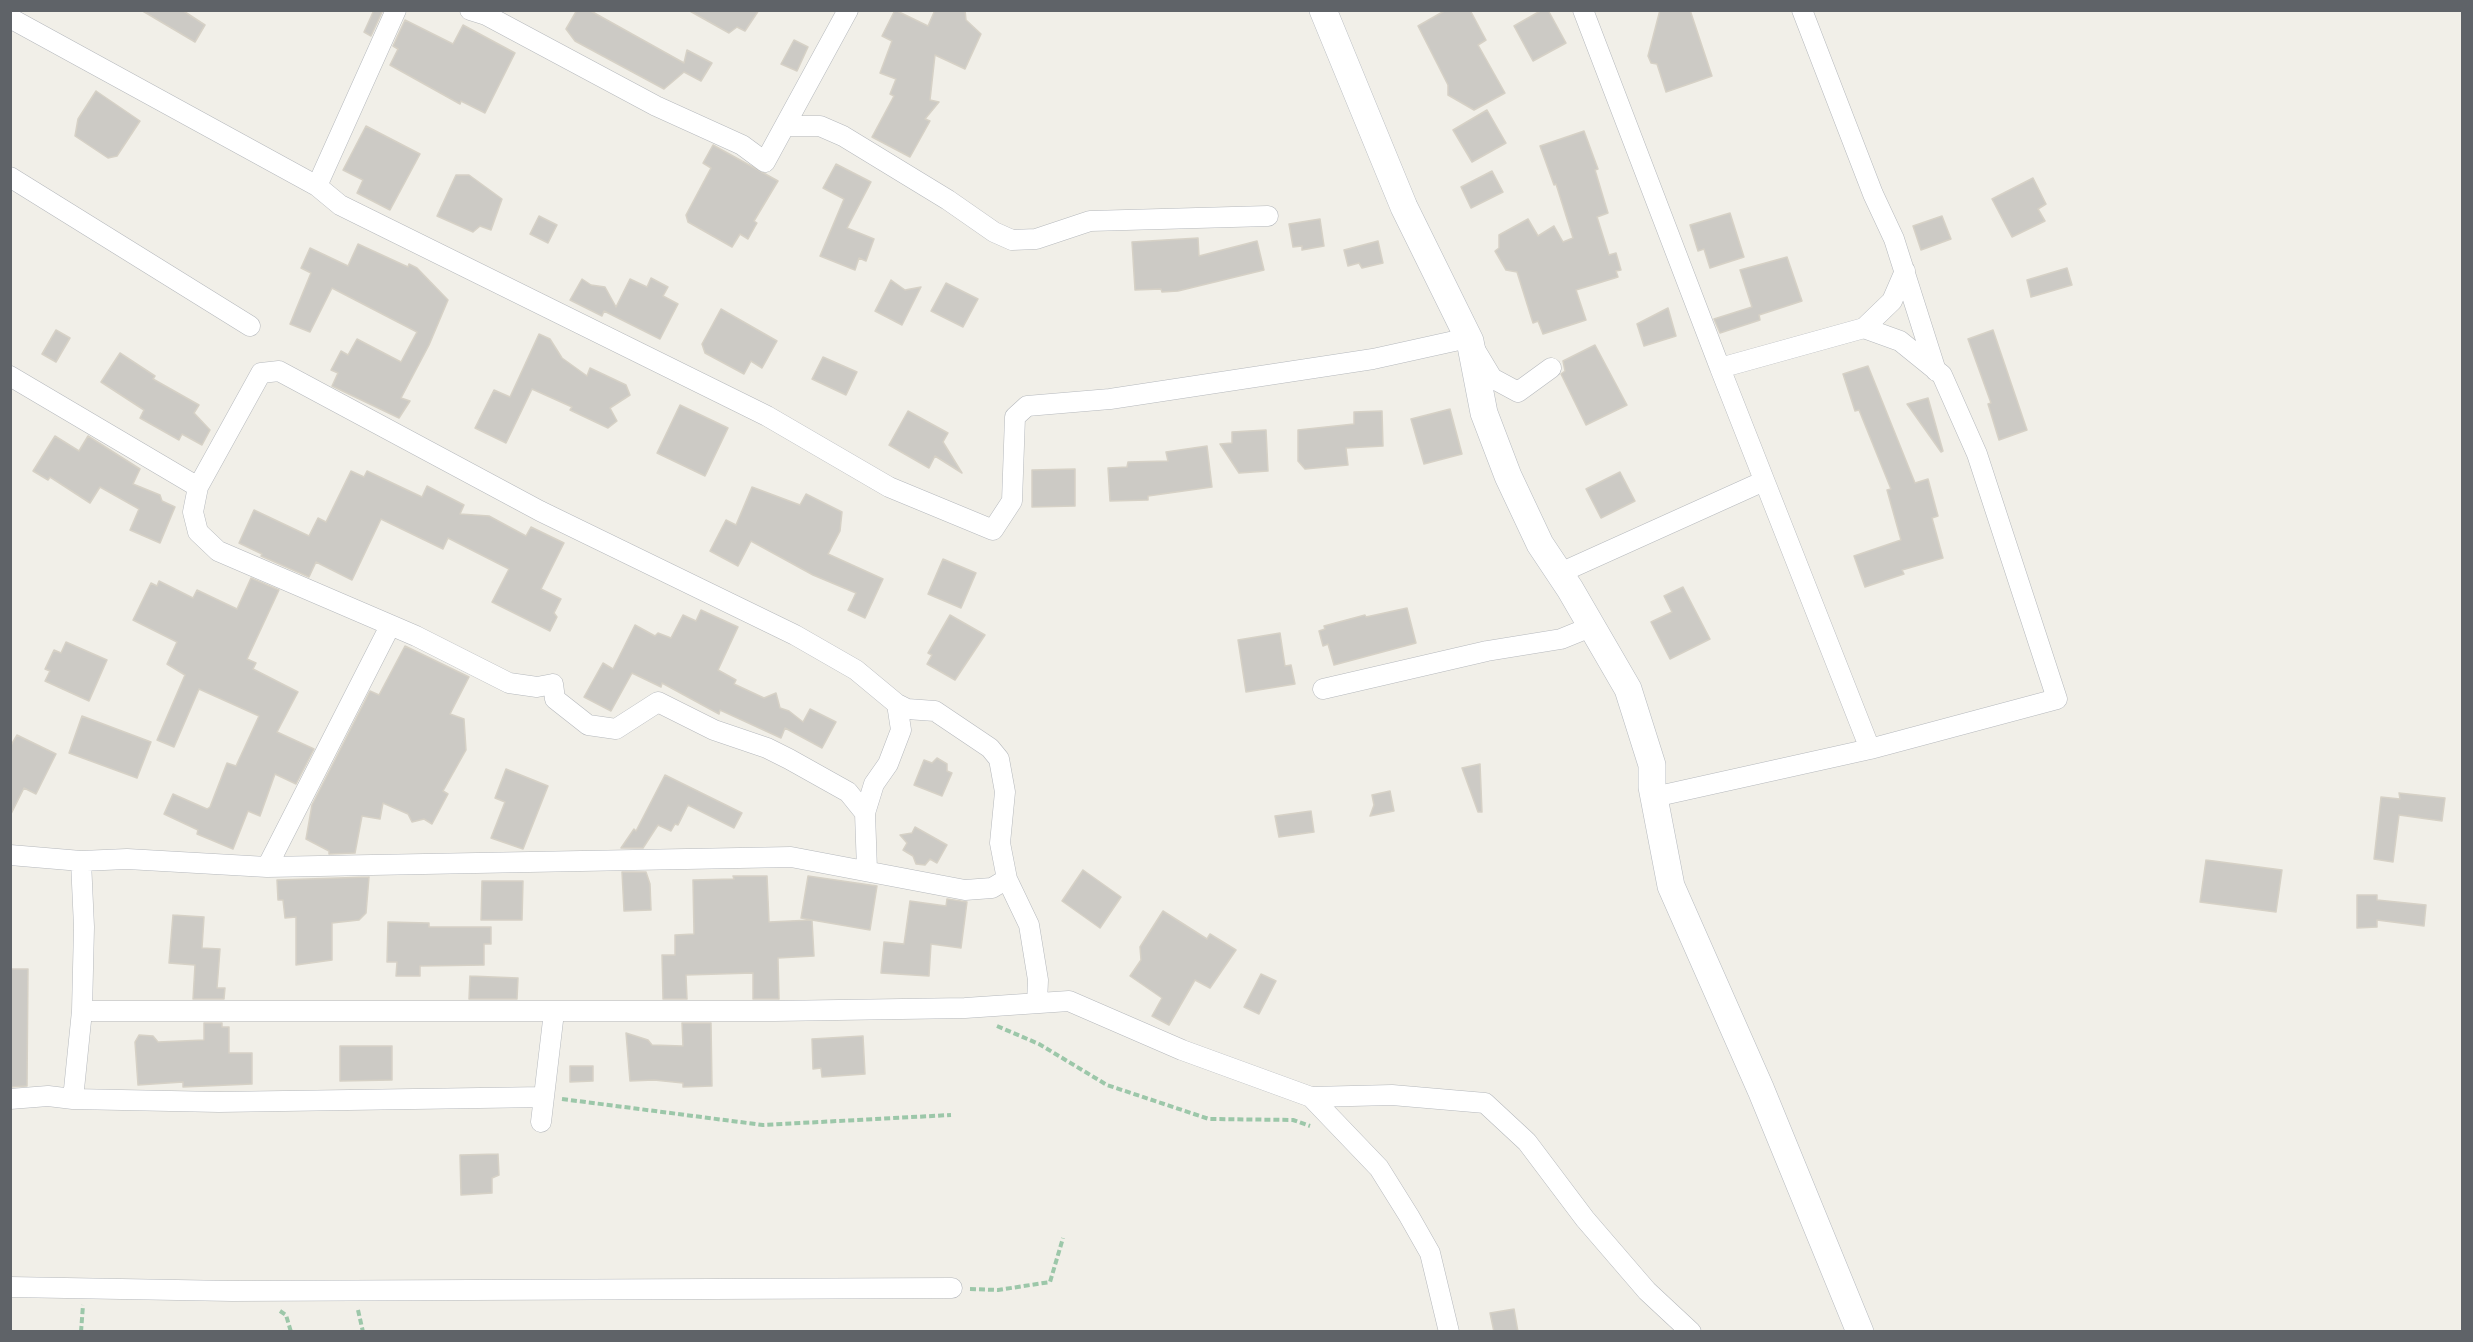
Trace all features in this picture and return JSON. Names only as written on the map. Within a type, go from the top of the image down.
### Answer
[{"type":"main road","points":[[1323,10],[1404,207],[1468,338],[1484,413],[1508,476],[1540,544],[1593,626],[1629,689],[1652,765],[1654,797],[1671,886],[1761,1090],[1860,1332]]},
{"type":"street","points":[[316,186],[396,10]]},
{"type":"street","points":[[470,10],[486,15],[656,106],[742,145],[765,162],[787,126],[848,10]]},
{"type":"street","points":[[1583,10],[1764,482],[1870,749]]},
{"type":"street","points":[[1802,10],[1905,271],[1936,370]]},
{"type":"street","points":[[10,18],[316,186],[340,205],[767,416],[889,487],[993,530],[1012,501],[1015,417],[1027,406],[1121,398],[1373,359],[1468,338],[1492,378],[1518,392],[1551,368]]},
{"type":"street","points":[[787,126],[820,126],[843,136],[948,200],[994,232],[1012,240],[1036,239],[1090,221],[1268,216]]},
{"type":"street","points":[[10,177],[250,326]]},
{"type":"street","points":[[1720,368],[1864,328],[1892,301],[1905,271]]},
{"type":"street","points":[[1654,797],[1870,749],[2057,699],[1977,454],[1942,375],[1899,341],[1864,328]]},
{"type":"street","points":[[865,813],[848,792],[789,759],[767,748],[714,730],[658,702],[616,729],[588,725],[555,699],[553,684],[537,687],[509,683],[416,636],[218,551],[198,532],[193,512],[198,487],[261,373],[279,371],[540,511],[795,635],[856,670],[897,704],[907,709],[935,711],[990,748],[999,759],[1005,792],[1000,843],[1007,879],[1029,925],[1038,980],[1037,1003]]},
{"type":"street","points":[[10,376],[198,487]]},
{"type":"street","points":[[1560,573],[1764,482]]},
{"type":"street","points":[[267,867],[390,626]]},
{"type":"street","points":[[1323,689],[1487,651],[1561,639],[1593,626]]},
{"type":"street","points":[[867,870],[865,813],[874,784],[888,764],[901,730],[897,704]]},
{"type":"street","points":[[10,855],[81,861],[127,859],[267,867],[791,857],[914,878],[937,886],[965,890],[992,888],[1007,879]]},
{"type":"street","points":[[73,1099],[82,1011],[84,927],[81,861]]},
{"type":"street","points":[[82,1011],[957,1008],[1069,1001],[1182,1050],[1311,1096],[1392,1095],[1485,1103],[1527,1142],[1585,1219],[1647,1291],[1691,1332]]},
{"type":"street","points":[[541,1122],[554,1011]]},
{"type":"street","points":[[10,1099],[48,1096],[73,1099],[219,1102],[544,1097]]},
{"type":"street","points":[[1311,1096],[1379,1168],[1425,1243],[1430,1253],[1449,1332]]},
{"type":"street","points":[[10,1287],[85,1289],[952,1288]]},
{"type":"path","points":[[957,1008],[1039,1044],[1107,1085],[1209,1119],[1293,1120],[1312,1126]]},
{"type":"path","points":[[544,1097],[763,1125],[951,1115]]},
{"type":"path","points":[[952,1288],[998,1290],[1050,1282],[1063,1238]]},
{"type":"path","points":[[81,1332],[85,1289]]},
{"type":"building","points":[[141,10],[182,10],[205,25],[195,42]]},
{"type":"building","points":[[374,10],[383,10],[371,36],[364,32]]},
{"type":"building","points":[[577,10],[589,10],[684,63],[687,50],[712,63],[701,81],[684,72],[664,89],[575,41],[566,29]]},
{"type":"building","points":[[688,10],[759,10],[745,31],[737,27],[729,33]]},
{"type":"building","points":[[895,10],[928,26],[935,10],[965,10],[966,20],[981,34],[965,69],[935,55],[930,100],[939,102],[925,119],[930,121],[910,157],[872,137],[894,96],[890,94],[896,79],[880,73],[892,41],[882,36]]},
{"type":"building","points":[[1446,10],[1470,10],[1486,40],[1478,45],[1505,93],[1474,110],[1448,95],[1448,85],[1418,26]]},
{"type":"building","points":[[1542,10],[1548,10],[1566,43],[1533,61],[1514,26]]},
{"type":"building","points":[[1660,10],[1690,10],[1712,76],[1666,92],[1657,64],[1651,63],[1648,56]]},
{"type":"building","points":[[405,20],[453,44],[463,25],[515,53],[485,113],[461,101],[460,104],[390,65],[398,49],[393,46]]},
{"type":"building","points":[[794,40],[808,47],[797,71],[781,64]]},
{"type":"building","points":[[96,91],[140,121],[117,156],[108,158],[75,136],[78,119]]},
{"type":"building","points":[[1487,110],[1506,143],[1472,162],[1453,130]]},
{"type":"building","points":[[366,126],[420,154],[390,210],[357,193],[363,180],[343,170]]},
{"type":"building","points":[[1584,131],[1598,169],[1595,170],[1608,213],[1597,217],[1609,255],[1616,253],[1621,270],[1616,271],[1618,277],[1576,290],[1586,320],[1543,334],[1538,321],[1533,323],[1517,272],[1506,270],[1495,251],[1499,248],[1499,235],[1528,219],[1538,236],[1554,226],[1563,242],[1573,238],[1556,184],[1554,185],[1540,146]]},
{"type":"building","points":[[713,145],[778,181],[754,221],[757,223],[748,239],[740,234],[732,247],[688,222],[686,215],[711,168],[703,163]]},
{"type":"building","points":[[836,164],[871,182],[847,228],[874,239],[866,261],[859,258],[855,270],[820,256],[844,199],[823,188]]},
{"type":"building","points":[[1492,171],[1503,192],[1471,208],[1461,187]]},
{"type":"building","points":[[456,175],[469,175],[502,199],[491,230],[480,226],[473,232],[437,216]]},
{"type":"building","points":[[2033,178],[2046,204],[2038,209],[2045,221],[2012,237],[1992,199]]},
{"type":"building","points":[[1730,213],[1744,257],[1710,268],[1704,249],[1698,251],[1690,225]]},
{"type":"building","points":[[539,216],[557,225],[548,243],[530,234]]},
{"type":"building","points":[[1942,216],[1951,239],[1921,250],[1913,226]]},
{"type":"building","points":[[1320,219],[1324,246],[1302,250],[1302,246],[1293,247],[1289,224]]},
{"type":"building","points":[[1198,238],[1199,256],[1257,241],[1264,270],[1178,291],[1135,290],[1132,242]]},
{"type":"building","points":[[1378,241],[1383,263],[1362,268],[1359,263],[1348,266],[1344,250]]},
{"type":"building","points":[[358,244],[408,267],[409,264],[417,268],[448,300],[429,345],[401,398],[410,401],[399,418],[332,386],[338,373],[331,370],[341,351],[348,355],[357,339],[401,362],[417,332],[332,288],[310,332],[290,324],[311,273],[301,268],[310,248],[348,266]]},
{"type":"building","points":[[1787,257],[1802,301],[1759,315],[1760,320],[1720,333],[1714,319],[1752,307],[1740,270]]},
{"type":"building","points":[[2067,268],[2072,285],[2031,297],[2027,280]]},
{"type":"building","points":[[651,278],[668,287],[663,296],[678,304],[660,339],[604,311],[602,316],[570,300],[582,279],[591,285],[605,287],[616,307],[630,279],[647,287]]},
{"type":"building","points":[[891,280],[905,290],[921,287],[902,325],[875,311]]},
{"type":"building","points":[[946,283],[978,299],[963,327],[931,311]]},
{"type":"building","points":[[1668,308],[1676,336],[1644,346],[1637,324]]},
{"type":"building","points":[[721,309],[777,341],[762,368],[751,361],[744,374],[705,353],[702,344]]},
{"type":"building","points":[[56,330],[70,338],[56,362],[42,354]]},
{"type":"building","points":[[1993,330],[2027,430],[1999,440],[1988,404],[1991,403],[1968,339]]},
{"type":"building","points":[[539,334],[550,339],[562,358],[587,376],[590,368],[626,385],[630,395],[610,408],[617,421],[608,428],[570,410],[572,407],[532,389],[506,443],[475,428],[494,390],[510,397]]},
{"type":"building","points":[[1595,345],[1627,405],[1586,425],[1561,374],[1565,371],[1563,361]]},
{"type":"building","points":[[120,353],[155,376],[153,379],[199,405],[194,413],[210,430],[202,445],[182,434],[179,440],[140,418],[144,410],[101,382]]},
{"type":"building","points":[[823,357],[857,372],[846,395],[812,379]]},
{"type":"building","points":[[1868,366],[1915,483],[1928,479],[1938,516],[1932,518],[1943,558],[1902,570],[1904,574],[1865,587],[1854,556],[1901,540],[1887,490],[1891,489],[1859,410],[1855,411],[1843,374]]},
{"type":"building","points":[[1928,398],[1943,451],[1941,452],[1907,404]]},
{"type":"building","points":[[680,405],[728,428],[705,476],[657,453]]},
{"type":"building","points":[[1450,409],[1462,454],[1424,464],[1411,419]]},
{"type":"building","points":[[908,411],[948,433],[943,442],[962,473],[935,456],[929,468],[889,445]]},
{"type":"building","points":[[1382,411],[1383,446],[1346,448],[1348,465],[1305,469],[1298,461],[1298,430],[1354,424],[1354,412]]},
{"type":"building","points":[[1266,430],[1268,471],[1239,473],[1220,444],[1232,443],[1232,432]]},
{"type":"building","points":[[55,436],[79,451],[88,436],[140,469],[133,484],[160,495],[162,501],[175,507],[160,543],[130,530],[139,509],[100,487],[90,503],[50,477],[48,480],[33,471]]},
{"type":"building","points":[[1207,446],[1212,487],[1148,496],[1148,500],[1110,501],[1108,468],[1127,467],[1128,462],[1168,461],[1166,452]]},
{"type":"building","points":[[1075,469],[1075,506],[1032,507],[1032,470]]},
{"type":"building","points":[[351,471],[364,477],[367,471],[422,497],[427,486],[464,505],[460,514],[489,516],[526,536],[531,527],[564,543],[541,589],[561,599],[554,613],[557,617],[550,631],[492,602],[509,569],[448,538],[443,549],[381,519],[352,580],[316,562],[309,577],[261,556],[262,554],[239,543],[254,510],[309,536],[318,518],[326,522]]},
{"type":"building","points":[[1620,472],[1635,501],[1601,518],[1586,489]]},
{"type":"building","points":[[752,487],[800,505],[806,494],[842,512],[840,531],[828,554],[883,579],[865,618],[848,610],[856,593],[813,575],[751,541],[738,566],[710,551],[726,520],[736,525]]},
{"type":"building","points":[[943,559],[976,573],[961,608],[928,594]]},
{"type":"building","points":[[251,578],[279,590],[247,659],[256,663],[253,669],[298,692],[277,732],[314,749],[296,784],[275,774],[260,816],[248,811],[233,849],[197,834],[198,830],[164,814],[173,794],[207,809],[210,807],[227,763],[236,766],[259,716],[199,689],[174,747],[157,740],[185,675],[167,664],[177,642],[133,620],[151,583],[157,586],[159,581],[193,598],[197,590],[237,609]]},
{"type":"building","points":[[1683,587],[1710,639],[1670,659],[1651,622],[1672,612],[1664,596]]},
{"type":"building","points":[[1407,608],[1416,643],[1334,665],[1328,644],[1323,646],[1319,631],[1325,629],[1324,626],[1365,615],[1366,617]]},
{"type":"building","points":[[701,610],[738,627],[718,670],[736,680],[734,684],[764,698],[776,693],[780,708],[789,711],[803,722],[810,709],[836,722],[822,748],[785,728],[781,738],[720,710],[719,714],[662,683],[661,687],[632,673],[611,711],[584,697],[603,663],[613,669],[635,625],[655,636],[658,633],[671,638],[683,615],[696,621]]},
{"type":"building","points":[[950,615],[985,635],[955,680],[927,664],[932,655],[928,653]]},
{"type":"building","points":[[1280,633],[1285,666],[1291,665],[1295,684],[1246,692],[1238,640]]},
{"type":"building","points":[[66,642],[107,660],[89,701],[45,681],[50,671],[45,669],[54,650],[61,653]]},
{"type":"building","points":[[405,646],[469,677],[450,714],[464,719],[466,750],[443,791],[448,794],[432,824],[424,819],[412,822],[408,814],[383,803],[380,819],[362,816],[355,853],[329,854],[329,851],[306,839],[312,805],[370,691],[379,695]]},
{"type":"building","points":[[82,716],[151,742],[137,778],[69,753]]},
{"type":"building","points":[[17,735],[56,754],[36,794],[24,788],[10,816],[10,747]]},
{"type":"building","points":[[937,758],[947,764],[947,771],[952,773],[942,796],[914,785],[924,760],[932,763]]},
{"type":"building","points":[[1480,764],[1482,812],[1478,812],[1462,768]]},
{"type":"building","points":[[506,769],[548,786],[523,849],[491,838],[505,802],[495,798]]},
{"type":"building","points":[[665,775],[742,813],[734,828],[688,805],[678,825],[675,824],[671,831],[658,825],[643,848],[621,848],[634,829],[636,831]]},
{"type":"building","points":[[1390,791],[1394,811],[1370,816],[1374,805],[1372,795]]},
{"type":"building","points":[[2399,793],[2445,798],[2442,821],[2399,815],[2393,862],[2374,859],[2381,797],[2400,799]]},
{"type":"building","points":[[1311,811],[1314,832],[1279,837],[1275,816]]},
{"type":"building","points":[[915,827],[947,845],[937,863],[930,859],[925,865],[916,864],[913,856],[903,850],[907,843],[900,835],[912,833]]},
{"type":"building","points":[[2206,860],[2282,870],[2276,912],[2200,902]]},
{"type":"building","points":[[1083,870],[1121,897],[1100,928],[1062,901]]},
{"type":"building","points":[[622,872],[646,872],[650,884],[651,910],[624,911]]},
{"type":"building","points":[[733,876],[767,876],[769,922],[812,920],[814,956],[778,958],[779,999],[753,999],[753,973],[686,975],[687,999],[663,999],[662,955],[675,955],[675,935],[694,934],[693,880],[734,879]]},
{"type":"building","points":[[808,876],[877,886],[870,930],[801,918]]},
{"type":"building","points":[[369,877],[366,913],[359,920],[332,923],[332,960],[296,965],[296,917],[285,918],[283,900],[278,900],[277,880]]},
{"type":"building","points":[[482,881],[523,881],[522,920],[481,920]]},
{"type":"building","points":[[2357,895],[2377,895],[2377,900],[2426,905],[2424,926],[2377,920],[2377,927],[2357,928]]},
{"type":"building","points":[[947,899],[967,902],[961,948],[931,944],[929,976],[881,973],[884,942],[904,944],[910,901],[946,906]]},
{"type":"building","points":[[1163,911],[1207,939],[1210,934],[1236,950],[1210,988],[1195,980],[1169,1025],[1152,1016],[1162,998],[1130,976],[1141,960],[1140,947]]},
{"type":"building","points":[[173,915],[204,917],[202,948],[220,949],[217,988],[225,988],[224,999],[193,999],[195,965],[169,963]]},
{"type":"building","points":[[388,922],[429,923],[429,927],[491,927],[491,944],[484,944],[484,965],[420,966],[420,976],[396,976],[397,962],[387,962]]},
{"type":"building","points":[[10,969],[28,969],[27,1086],[10,1087]]},
{"type":"building","points":[[1261,974],[1276,981],[1259,1014],[1244,1007]]},
{"type":"building","points":[[470,976],[518,978],[517,999],[469,999]]},
{"type":"building","points":[[204,1023],[222,1023],[222,1027],[229,1027],[229,1053],[252,1053],[252,1084],[183,1087],[183,1082],[138,1085],[135,1042],[139,1035],[153,1036],[158,1042],[204,1040]]},
{"type":"building","points":[[682,1023],[711,1023],[712,1086],[683,1087],[683,1083],[654,1080],[630,1081],[626,1033],[648,1040],[652,1045],[683,1046]]},
{"type":"building","points":[[863,1036],[865,1074],[822,1077],[821,1068],[813,1069],[812,1039]]},
{"type":"building","points":[[340,1046],[392,1046],[392,1080],[340,1081]]},
{"type":"building","points":[[570,1066],[593,1066],[593,1081],[570,1082]]},
{"type":"building","points":[[498,1154],[499,1175],[492,1178],[492,1193],[461,1195],[460,1155]]},
{"type":"building","points":[[1514,1309],[1518,1332],[1494,1332],[1490,1313]]}]
